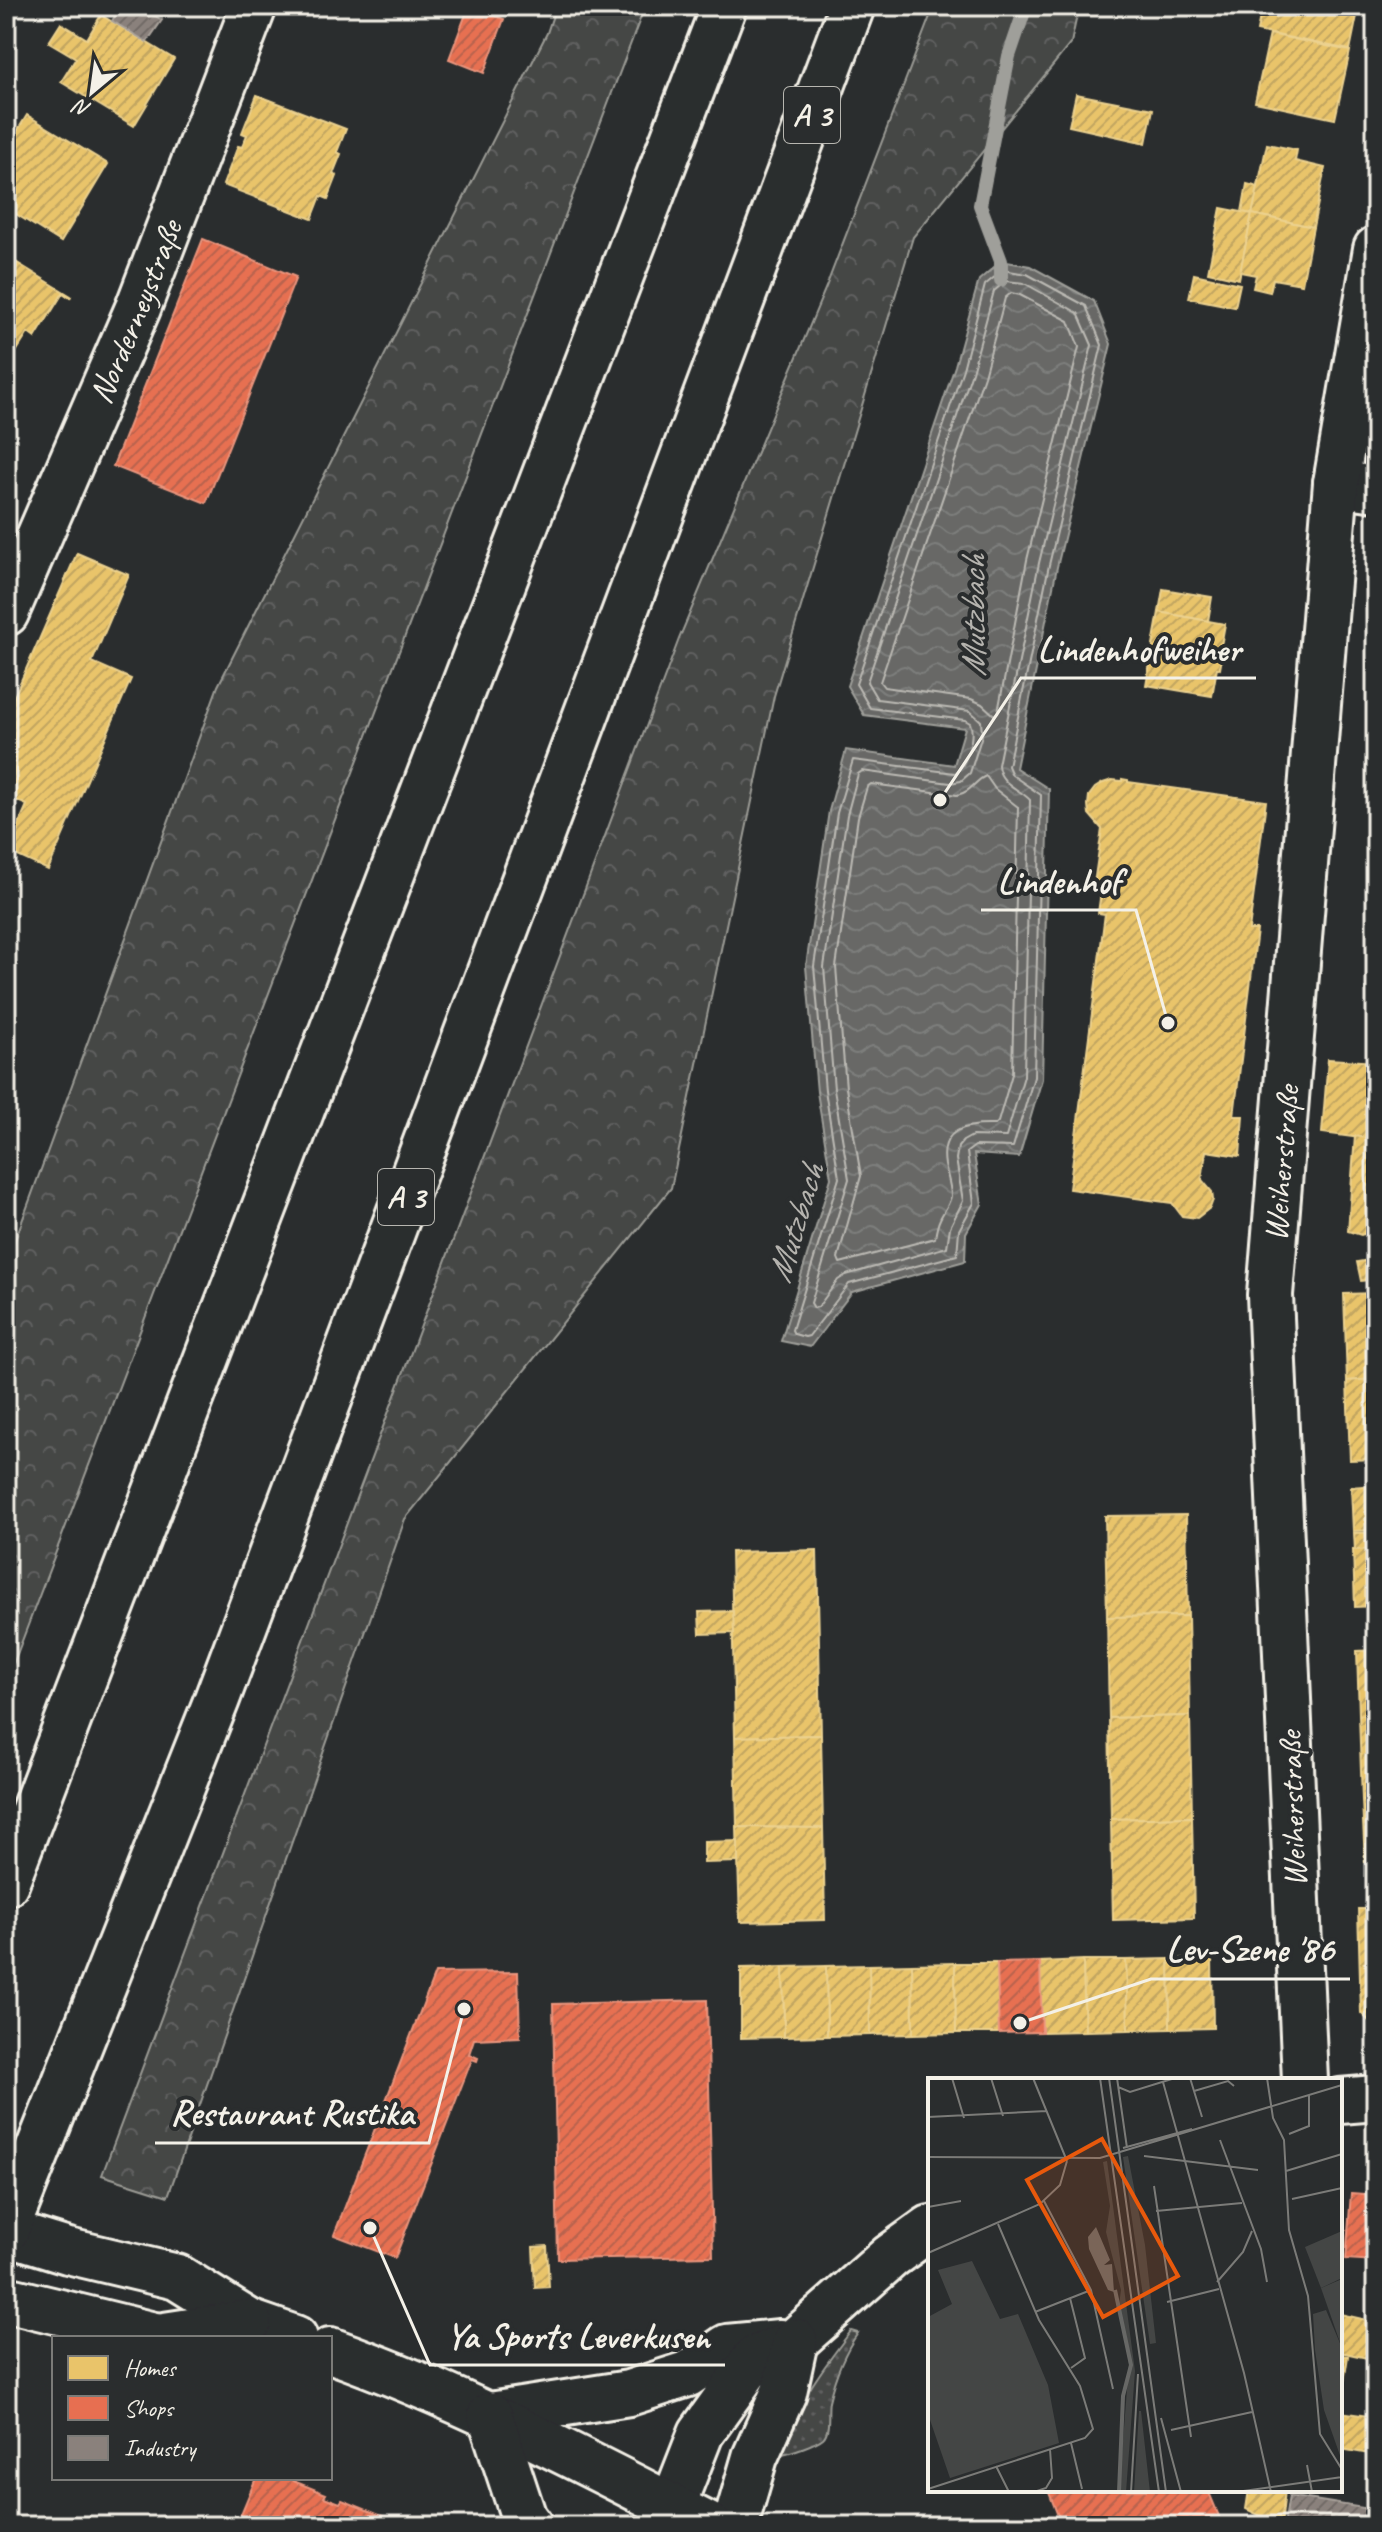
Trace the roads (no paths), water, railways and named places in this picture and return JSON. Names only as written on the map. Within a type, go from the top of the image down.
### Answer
[{"type":"main road","name":"Norderneystraße","points":[[6,613],[138,308],[254,6]]},
{"type":"main road","points":[[6,1883],[724,6]]},
{"type":"main road","name":"A 3","points":[[6,2232],[217,1699],[852,6]]},
{"type":"main road","name":"Weiherstraße","points":[[1305,2078],[1270,1295],[1356,486],[1376,249]]},
{"type":"main road","points":[[1342,2101],[1376,2098]]},
{"type":"main road","points":[[668,2516],[701,2433],[755,2358],[795,2341],[891,2256],[928,2229]]},
{"type":"main road","points":[[6,2232],[68,2251],[177,2277],[249,2322],[289,2336]]},
{"type":"main road","points":[[6,2299],[158,2336],[249,2322]]},
{"type":"main road","points":[[490,2415],[629,2393],[688,2374],[727,2347],[795,2341]]},
{"type":"main road","points":[[735,2526],[755,2457],[784,2392],[795,2341]]},
{"type":"main road","points":[[332,2351],[490,2415],[585,2461],[668,2516],[710,2526]]},
{"type":"main road","points":[[490,2415],[524,2518],[530,2526]]},
{"type":"water","points":[[1001,261],[1030,266],[1094,301],[1111,344],[1057,567],[1016,768],[1049,789],[1042,1079],[1019,1157],[974,1154],[982,1204],[966,1233],[965,1261],[852,1292],[810,1347],[781,1341],[831,1178],[817,1092],[806,966],[829,811],[846,750],[954,765],[965,728],[864,715],[847,686],[955,366],[979,280]]},
{"type":"waterway","name":"Mutzbach","points":[[1001,280],[1001,261],[980,205],[1009,56],[1026,6]]},
{"type":"place","name":"Lindenhofweiher","points":[[940,800]]},
{"type":"place","name":"Lindenhof","points":[[1168,1023]]},
{"type":"place","name":"Restaurant Rustika","points":[[464,2009]]},
{"type":"place","name":"Lev-Szene '86","points":[[1020,2023]]},
{"type":"place","name":"Ya Sports Leverkusen","points":[[370,2228]]}]
